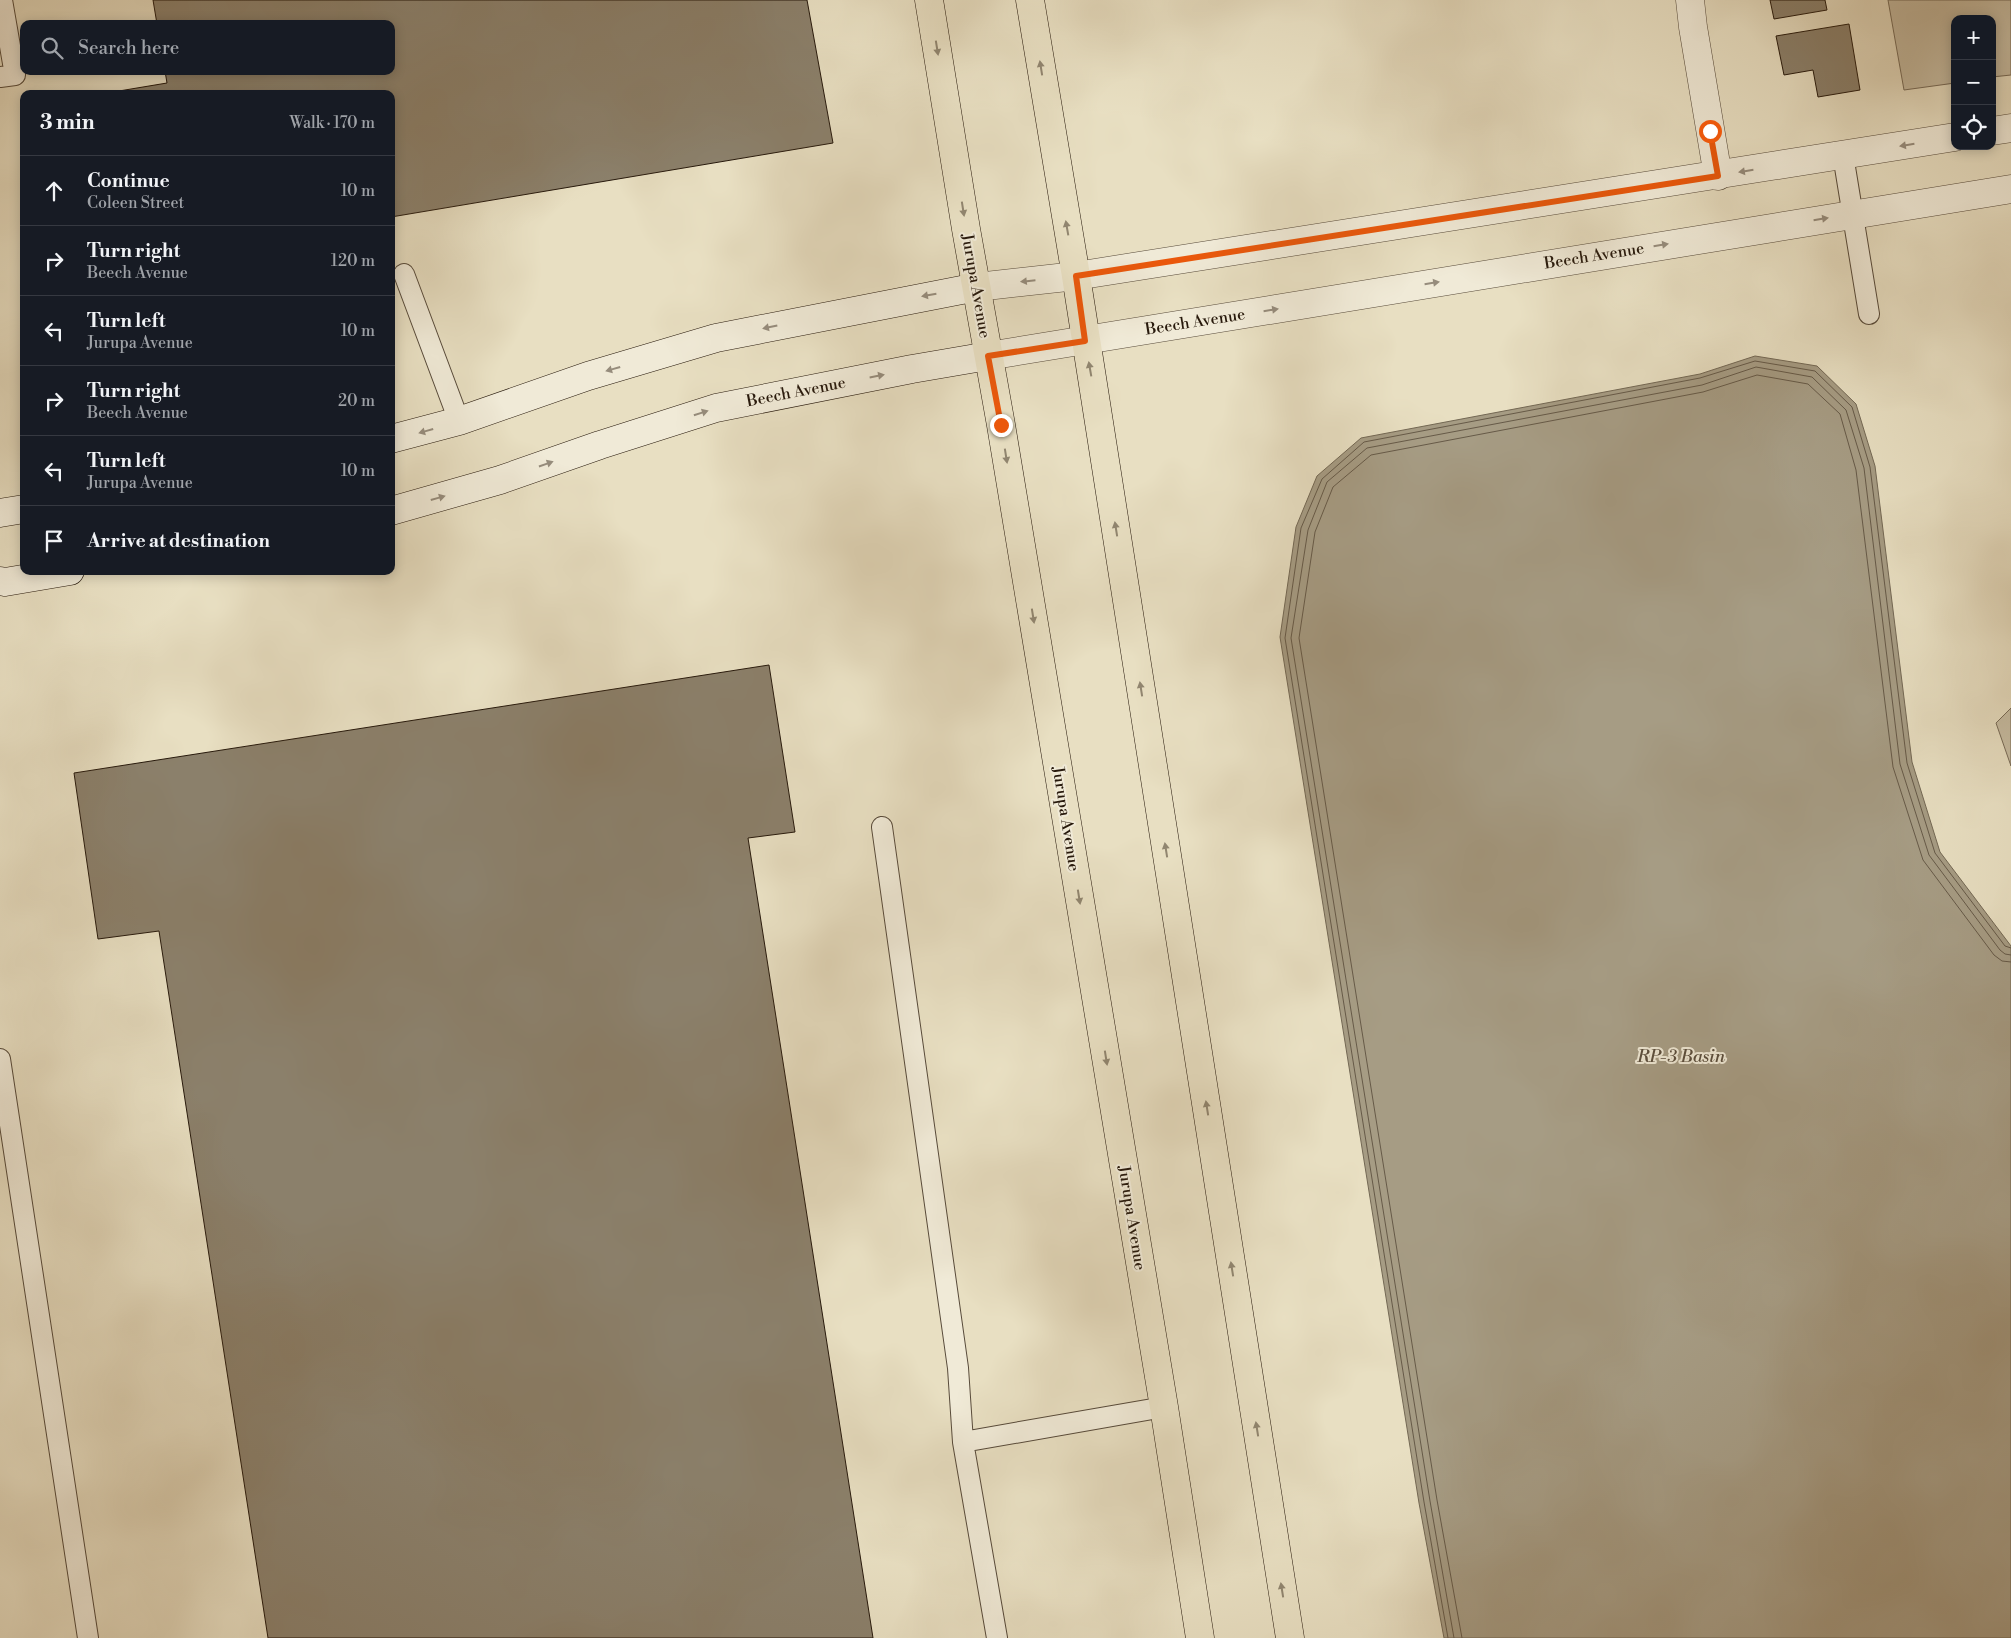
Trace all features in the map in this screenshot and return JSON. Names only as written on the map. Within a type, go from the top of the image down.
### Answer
[{"type":"main road","name":"Jurupa Avenue","points":[[930,0],[966,230],[977,286],[1164,1407],[1200,1638]]},
{"type":"main road","points":[[1030,0],[1076,276],[1290,1638]]},
{"type":"street","points":[[1690,0],[1694,36],[1718,176]]},
{"type":"street","points":[[1996,131],[2011,128]]},
{"type":"street","points":[[395,438],[459,422],[588,376],[716,338],[977,286],[1076,276],[1951,139]]},
{"type":"street","name":"Beech Avenue","points":[[395,510],[500,480],[600,445],[716,408],[912,368],[2011,189]]},
{"type":"street","points":[[0,513],[20,510]]},
{"type":"street","points":[[0,582],[46,575]]},
{"type":"lane","points":[[0,77],[14,75],[2,0]]},
{"type":"lane","points":[[1843,155],[1868,314]]},
{"type":"lane","points":[[404,274],[459,422]]},
{"type":"lane","points":[[882,827],[958,1368],[963,1442],[997,1638]]},
{"type":"lane","points":[[0,1059],[88,1638]]},
{"type":"lane","points":[[963,1442],[1164,1407]]},
{"type":"shaded area","points":[[1888,0],[2011,0],[2011,75],[1996,77],[1996,15],[1951,15],[1951,84],[1904,90]]},
{"type":"shaded area","points":[[2011,708],[2011,766],[1996,723]]},
{"type":"water","name":"RP-3 Basin","points":[[1755,356],[1817,366],[1856,404],[1875,466],[1912,762],[1940,852],[2011,946],[2011,1638],[1444,1638],[1419,1503],[1280,637],[1296,527],[1317,476],[1361,438],[1700,374]]},
{"type":"building","points":[[153,0],[807,0],[833,143],[395,216],[395,90],[125,90],[167,83],[166,75],[395,75],[395,20],[156,20]]},
{"type":"building","points":[[1770,0],[1825,0],[1827,10],[1774,19]]},
{"type":"building","points":[[1849,24],[1860,90],[1818,97],[1813,70],[1784,75],[1776,36]]},
{"type":"building","points":[[769,665],[795,832],[748,838],[873,1638],[268,1638],[159,931],[98,939],[74,773]]},
{"type":"route","points":[[1001,425],[988,356],[1085,341],[1076,276],[1718,176],[1710,131]]}]
